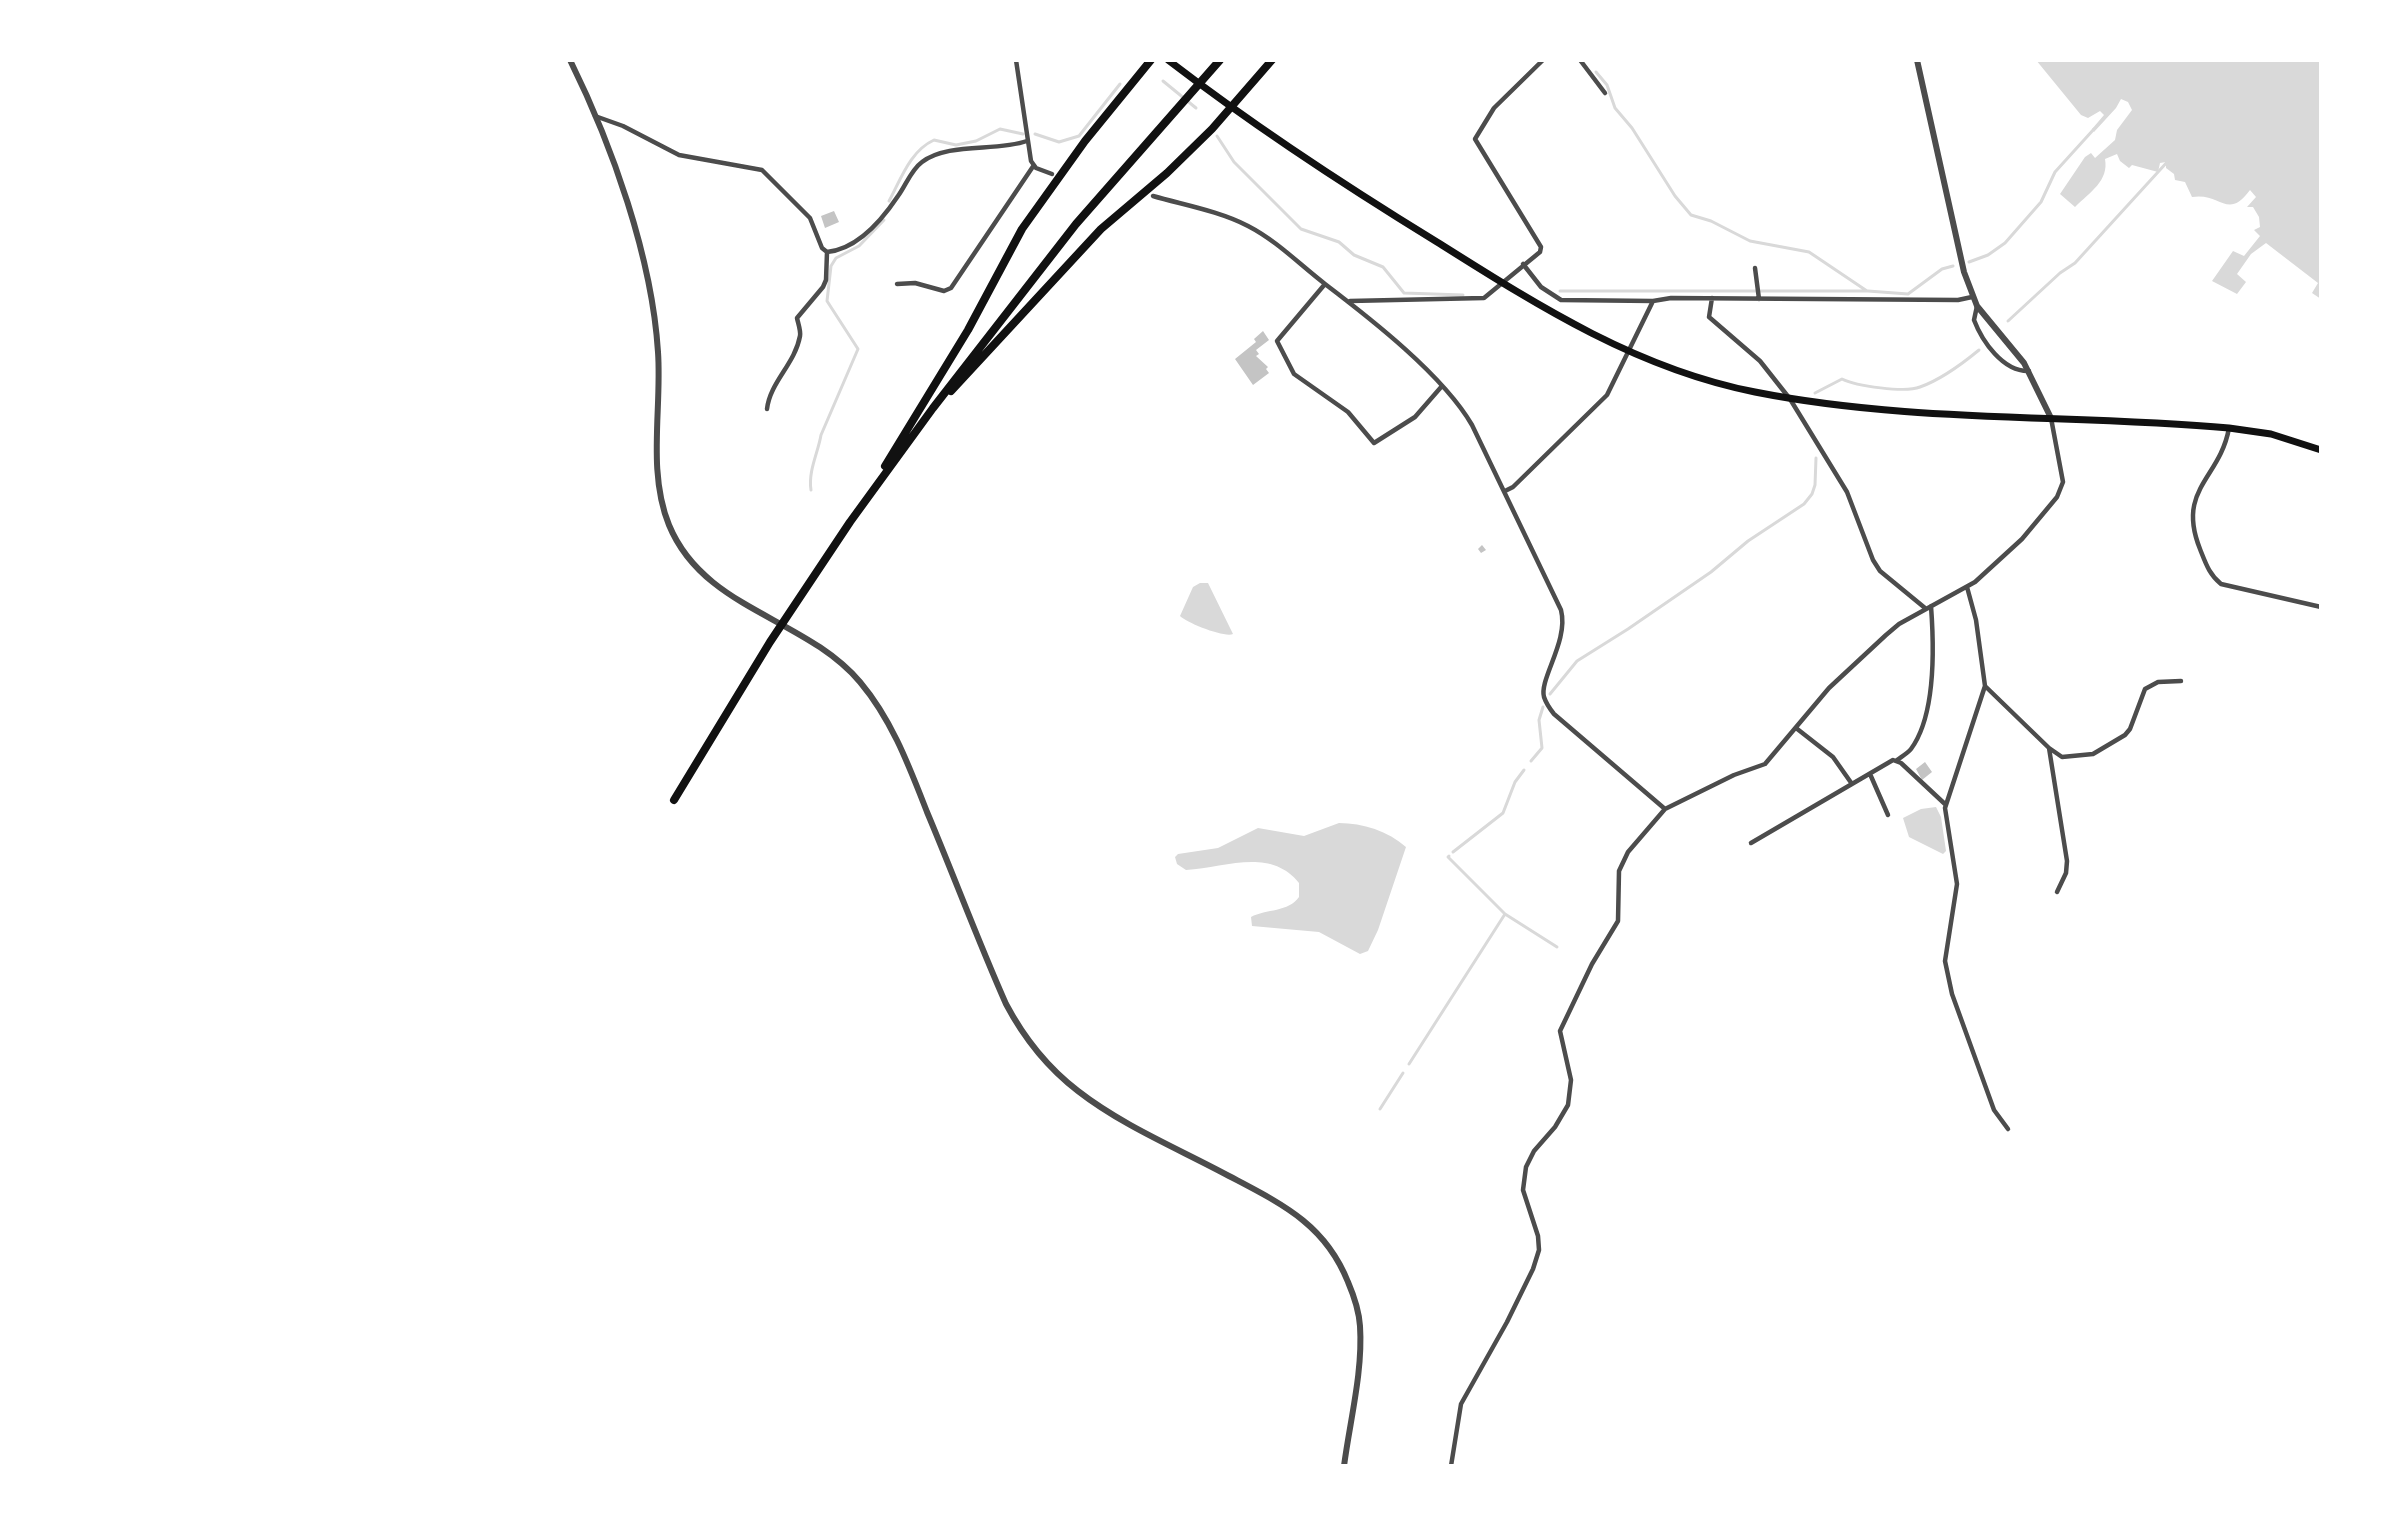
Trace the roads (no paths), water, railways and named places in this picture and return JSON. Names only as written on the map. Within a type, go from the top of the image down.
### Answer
[{"type":"highway","points":[[674,800],[770,642],[850,522],[968,330],[1028,220],[1084,141],[1151,60]]},
{"type":"highway","points":[[933,408],[971,372],[1021,314],[1101,229],[1167,174],[1231,108],[1272,60]]},
{"type":"highway","points":[[850,522],[933,408],[1076,224],[1220,61]]},
{"type":"main road","points":[[1168,60],[1278,142],[1503,284],[1578,327],[1629,352],[1710,382],[1790,399],[1890,411],[2229,428],[2271,434],[2321,450]]},
{"type":"street","points":[[570,60],[595,116],[632,222],[649,284],[658,351],[658,467],[665,513],[676,539],[693,563],[713,584],[735,600],[809,638],[842,663],[858,680],[883,714],[913,778],[1006,1004],[1043,1059],[1061,1077],[1098,1105],[1283,1204],[1319,1233],[1336,1254],[1355,1298],[1360,1324],[1358,1363],[1344,1466]]},
{"type":"street","points":[[1016,60],[1027,141],[1034,165],[1052,174]]},
{"type":"street","points":[[1350,301],[1484,298],[1539,253],[1541,247],[1475,139],[1494,108],[1543,60]]},
{"type":"street","points":[[1580,60],[1605,93]]},
{"type":"street","points":[[1450,1466],[1461,1404],[1513,1311],[1533,1269],[1539,1250],[1538,1236],[1523,1185],[1526,1167],[1534,1151],[1555,1127],[1570,1097],[1571,1080],[1560,1031],[1592,964],[1618,921],[1618,871],[1628,852],[1665,809],[1734,775],[1766,764],[1829,688],[1899,624],[1968,587],[2022,539],[2057,497],[2063,482],[2051,418],[2029,371],[1972,297],[1964,272],[1917,60]]},
{"type":"street","points":[[595,116],[623,126],[679,155],[762,170],[810,218],[822,248],[827,252]]},
{"type":"street","points":[[827,252],[846,247],[866,233],[894,201],[916,167],[925,159],[944,153],[1012,145],[1027,141]]},
{"type":"street","points":[[897,284],[915,283],[944,291],[951,288],[1034,165]]},
{"type":"street","points":[[1153,196],[1248,226],[1275,243],[1325,284],[1350,301],[1442,386],[1466,415],[1505,491],[1563,618],[1560,641],[1544,690],[1545,700],[1554,714],[1665,809]]},
{"type":"street","points":[[766,410],[769,392],[781,378],[801,334],[797,318],[826,280],[827,252]]},
{"type":"street","points":[[1523,264],[1541,287],[1561,300],[1653,301],[1758,294],[1958,300],[1972,297]]},
{"type":"street","points":[[1755,268],[1758,294]]},
{"type":"street","points":[[1325,284],[1276,341],[1294,374],[1348,412],[1374,443],[1415,417],[1442,386]]},
{"type":"street","points":[[1712,298],[1709,317],[1760,361],[1790,399],[1847,492],[1873,560],[1885,576],[1925,609]]},
{"type":"street","points":[[1505,491],[1513,487],[1599,405],[1615,382],[1653,301]]},
{"type":"street","points":[[1977,306],[1974,320],[1987,345],[2014,367],[2029,371]]},
{"type":"street","points":[[2229,428],[2226,446],[2208,472],[2193,501],[2195,536],[2210,575],[2221,584],[2321,607]]},
{"type":"street","points":[[1968,587],[1978,631],[1985,686],[1946,805],[1957,884],[1945,961],[1952,994],[1994,1110],[2008,1129]]},
{"type":"street","points":[[1751,843],[1819,806],[1911,750],[1924,719],[1934,650],[1931,606]]},
{"type":"street","points":[[1985,686],[2049,748],[2062,757],[2093,754],[2130,729],[2145,689],[2158,682],[2181,681]]},
{"type":"street","points":[[1796,728],[1833,757],[1852,784]]},
{"type":"street","points":[[2049,748],[2067,861],[2066,873],[2057,892]]},
{"type":"street","points":[[1897,760],[1946,805]]},
{"type":"street","points":[[1870,774],[1888,815]]},
{"type":"waterway","points":[[1596,72],[1607,85],[1615,108],[1632,128],[1675,196],[1691,215],[1711,221],[1750,241],[1809,252],[1867,291]]},
{"type":"waterway","points":[[1163,81],[1196,108]]},
{"type":"waterway","points":[[1035,134],[1059,142],[1079,136],[1120,84]]},
{"type":"waterway","points":[[889,201],[912,158],[934,140],[956,145],[976,141],[1000,129],[1023,134]]},
{"type":"waterway","points":[[1969,262],[1988,255],[2005,243],[2041,202],[2055,172],[2094,129]]},
{"type":"waterway","points":[[1217,136],[1234,162],[1301,229],[1339,242],[1354,255],[1383,267],[1404,293],[1463,295]]},
{"type":"waterway","points":[[2008,321],[2060,273],[2075,263],[2169,160]]},
{"type":"waterway","points":[[811,490],[812,469],[821,435],[858,349],[827,301],[831,266],[836,258],[859,246],[884,220]]},
{"type":"waterway","points":[[1560,291],[1868,291],[1908,294],[1942,269],[1953,266]]},
{"type":"waterway","points":[[1815,393],[1842,379],[1881,388],[1913,389],[1951,371],[1979,350]]},
{"type":"waterway","points":[[1550,694],[1577,661],[1711,572],[1748,541],[1804,504],[1812,494],[1815,485],[1816,458]]},
{"type":"waterway","points":[[1531,761],[1542,748],[1539,720],[1543,707]]},
{"type":"waterway","points":[[1453,852],[1503,813],[1515,782],[1524,770]]},
{"type":"waterway","points":[[1409,1064],[1505,914],[1449,856]]},
{"type":"waterway","points":[[1505,914],[1557,947]]},
{"type":"waterway","points":[[1380,1109],[1403,1073]]}]
